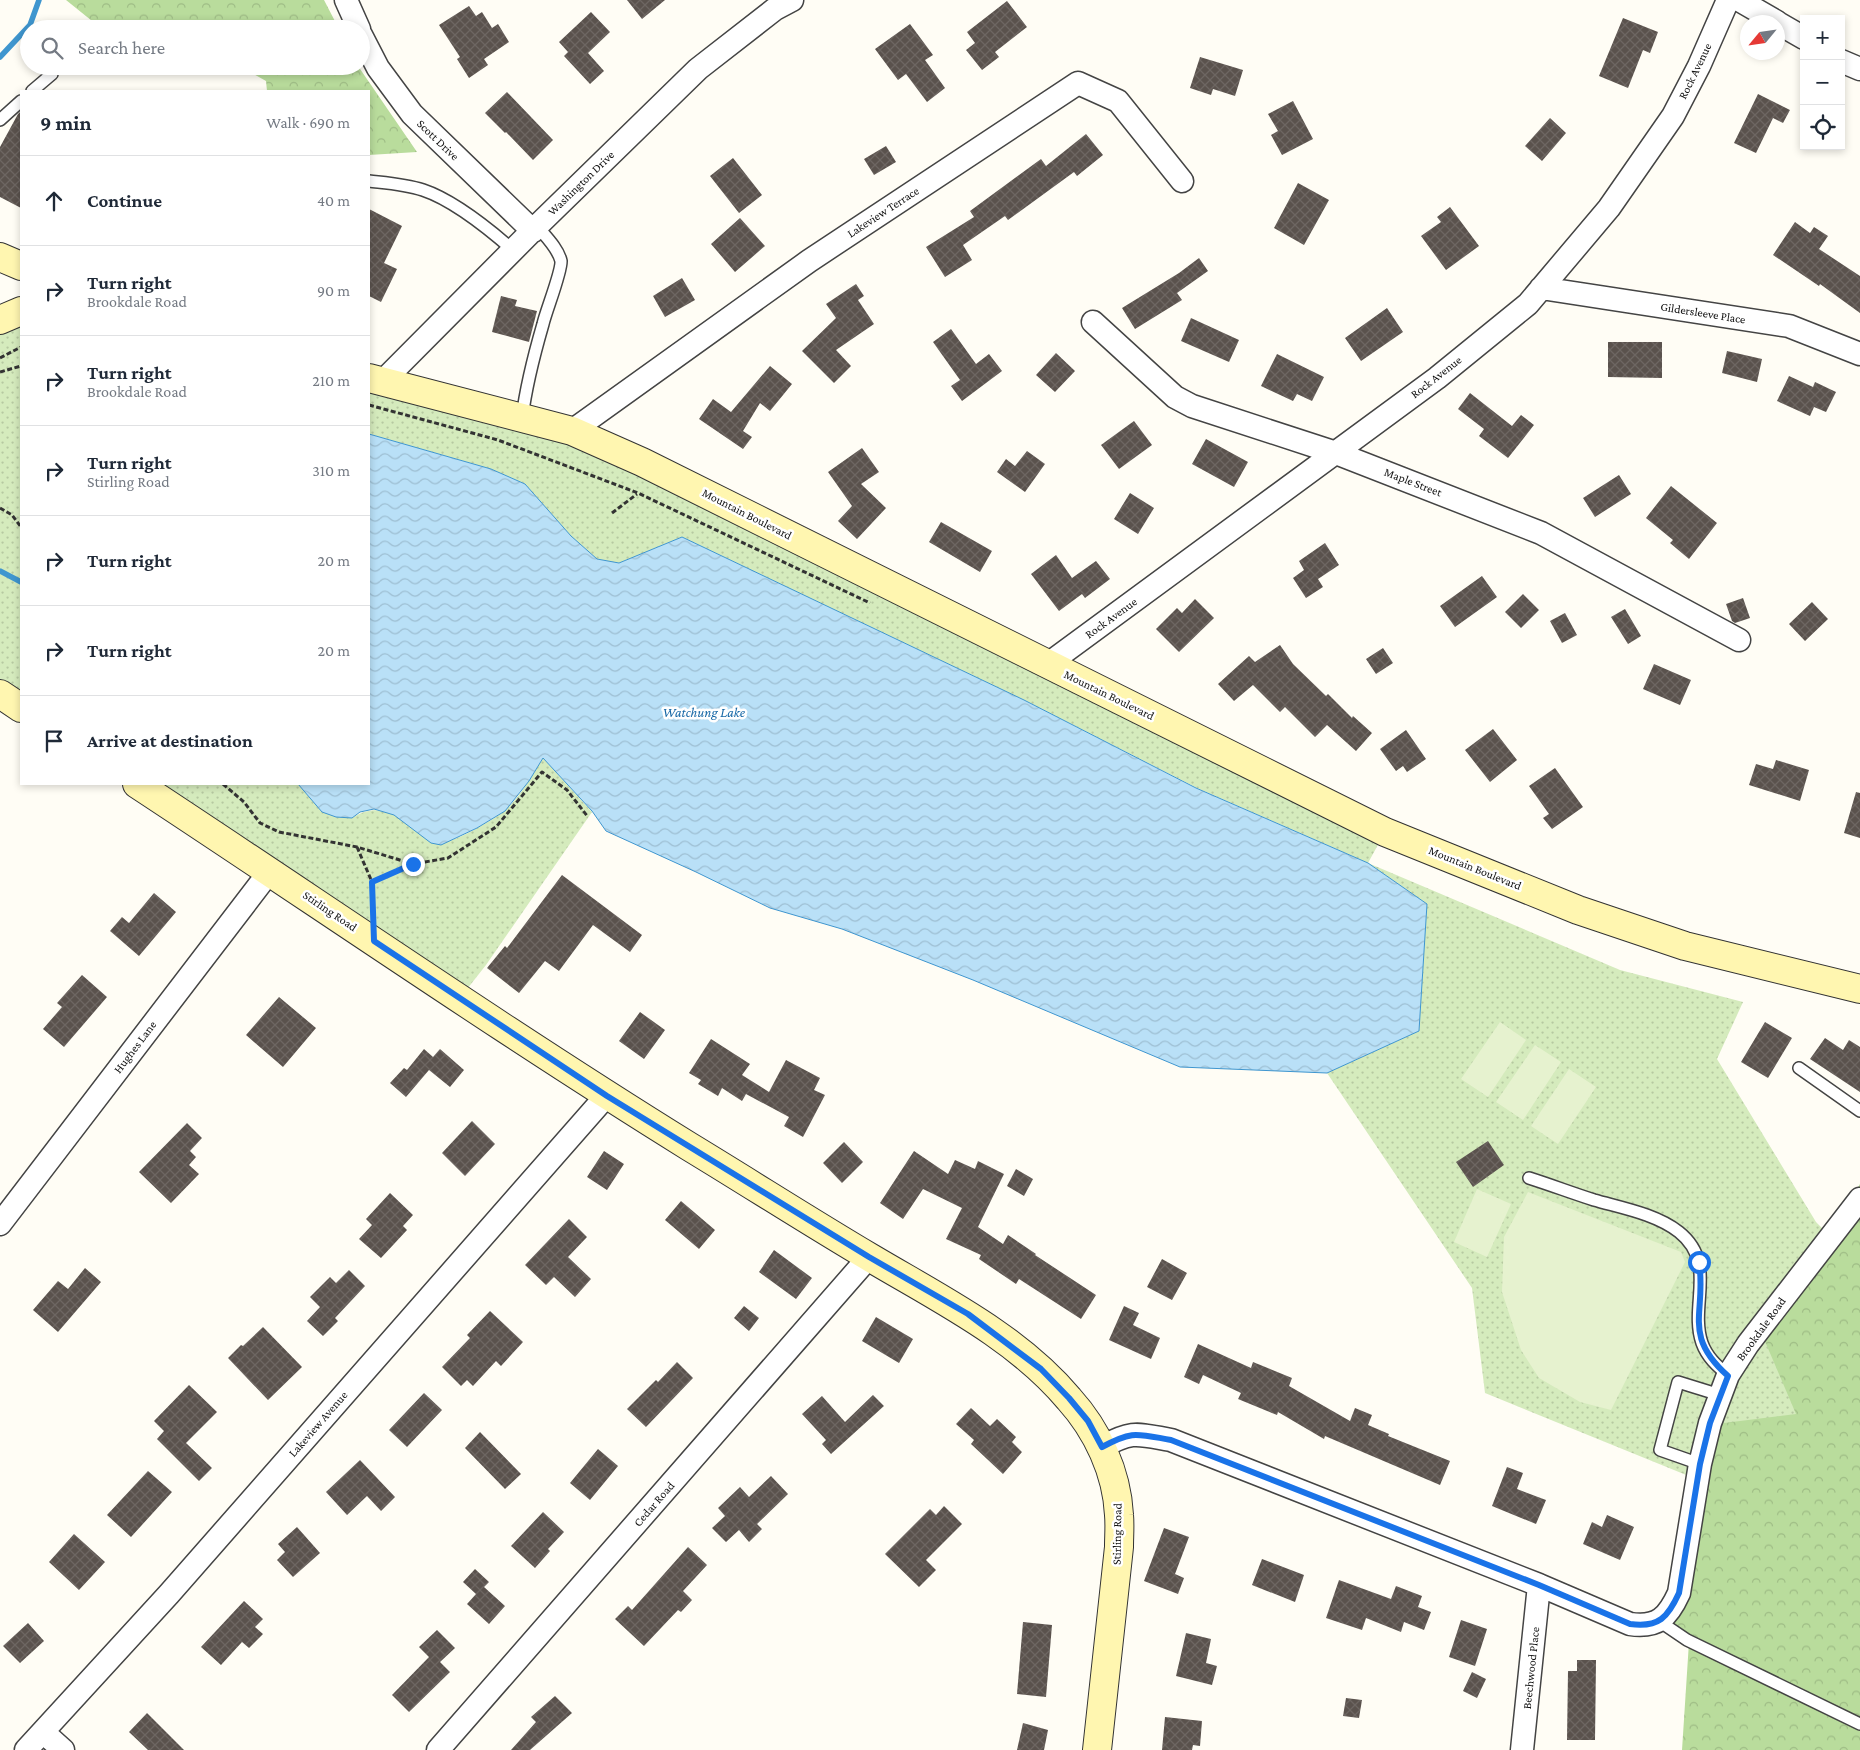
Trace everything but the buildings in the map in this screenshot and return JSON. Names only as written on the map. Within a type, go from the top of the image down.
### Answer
[{"type":"street","points":[[346,0],[354,20]]},
{"type":"street","name":"Washington Drive","points":[[376,379],[513,250],[698,69],[775,9],[792,0]]},
{"type":"street","name":"Rock Avenue","points":[[1048,664],[1437,378],[1528,304],[1609,208],[1673,116],[1699,66],[1728,0]]},
{"type":"street","points":[[1739,0],[1764,15]]},
{"type":"street","points":[[1785,27],[1800,36]]},
{"type":"street","name":"Scott Drive","points":[[370,52],[378,68],[412,114],[535,228]]},
{"type":"street","points":[[1845,63],[1860,69]]},
{"type":"street","name":"Lakeview Terrace","points":[[572,431],[809,261],[1078,83],[1118,101],[1182,181]]},
{"type":"street","points":[[0,256],[20,266]]},
{"type":"street","name":"Gildersleeve Place","points":[[1541,288],[1789,326],[1860,354]]},
{"type":"street","points":[[0,320],[20,311]]},
{"type":"street","name":"Maple Street","points":[[1093,322],[1175,397],[1192,406],[1336,453],[1541,532],[1740,640]]},
{"type":"street","name":"Mountain Boulevard","points":[[376,379],[572,431],[642,462],[1385,832],[1578,910],[1685,946],[1860,989]]},
{"type":"street","points":[[0,694],[20,707]]},
{"type":"street","name":"Stirling Road","points":[[139,785],[607,1096],[869,1257],[968,1314],[1041,1369],[1088,1421],[1102,1447],[1116,1492],[1119,1515],[1119,1547],[1097,1750]]},
{"type":"street","name":"Hughes Lane","points":[[0,1224],[270,871]]},
{"type":"street","name":"Lakeview Avenue","points":[[26,1750],[169,1594],[607,1096]]},
{"type":"street","name":"Brookdale Road","points":[[1660,1621],[1671,1611],[1679,1593],[1700,1464],[1710,1423],[1724,1385],[1748,1344],[1860,1199]]},
{"type":"street","name":"Cedar Road","points":[[438,1750],[869,1257]]},
{"type":"street","points":[[1102,1447],[1119,1438],[1133,1434],[1171,1440],[1539,1585],[1630,1624],[1645,1626],[1660,1621]]},
{"type":"street","name":"Beechwood Place","points":[[1522,1750],[1539,1585]]},
{"type":"street","points":[[43,1732],[63,1750]]},
{"type":"lane","points":[[33,90],[51,75]]},
{"type":"lane","points":[[0,120],[20,102]]},
{"type":"lane","points":[[370,181],[402,184],[433,194],[495,234],[513,250]]},
{"type":"lane","points":[[522,418],[526,386],[543,322],[561,268],[560,258],[555,249],[535,228]]},
{"type":"lane","points":[[1799,1068],[1860,1111]]},
{"type":"lane","points":[[1529,1178],[1640,1213],[1665,1223],[1687,1240],[1699,1262],[1701,1274],[1698,1326],[1702,1343],[1715,1364],[1724,1385],[1678,1382],[1660,1450],[1700,1464]]},
{"type":"lane","points":[[1660,1621],[1687,1640],[1860,1724]]},
{"type":"path","points":[[0,358],[20,348]]},
{"type":"path","points":[[0,372],[20,366]]},
{"type":"path","points":[[370,405],[498,440],[638,493],[873,605]]},
{"type":"path","points":[[612,513],[638,493]]},
{"type":"path","points":[[0,508],[12,515],[20,526]]},
{"type":"path","points":[[372,882],[413,864],[448,858],[496,827],[542,772],[567,790],[588,817]]},
{"type":"path","points":[[224,785],[244,802],[260,823],[279,832],[357,847],[413,864]]},
{"type":"path","points":[[357,847],[372,882],[374,941]]},
{"type":"green space","points":[[66,0],[324,0],[334,20],[91,20]]},
{"type":"green space","points":[[255,75],[364,75],[417,152],[370,155],[370,90],[267,90],[266,81]]},
{"type":"green space","points":[[20,311],[20,707],[0,694],[0,320]]},
{"type":"green space","points":[[370,378],[572,431],[1385,832],[1368,863],[1197,788],[1024,700],[682,537],[619,563],[597,559],[571,536],[525,484],[491,469],[370,434]]},
{"type":"green space","points":[[543,758],[592,812],[486,965],[460,998],[139,785],[299,785],[322,812],[352,818],[371,811],[388,812],[404,821],[430,842],[439,843],[458,838],[490,821],[510,806]]},
{"type":"green space","points":[[1368,863],[1620,970],[1743,1002],[1717,1059],[1816,1222],[1830,1236],[1758,1325],[1796,1414],[1716,1424],[1701,1481],[1485,1393],[1472,1288],[1327,1073],[1419,1031],[1427,904]]},
{"type":"green space","points":[[1500,1022],[1526,1040],[1488,1097],[1461,1079]]},
{"type":"green space","points":[[1535,1045],[1561,1062],[1523,1120],[1496,1102]]},
{"type":"green space","points":[[1569,1069],[1596,1087],[1558,1144],[1531,1126]]},
{"type":"green space","points":[[1860,1184],[1860,1750],[1682,1750],[1689,1642],[1663,1626],[1716,1424],[1758,1325],[1830,1236]]},
{"type":"green space","points":[[1477,1189],[1511,1204],[1487,1257],[1454,1242]]},
{"type":"green space","points":[[1528,1192],[1681,1252],[1685,1262],[1611,1410],[1580,1402],[1539,1378],[1521,1350],[1502,1292],[1504,1237]]},
{"type":"water","name":"Watchung Lake","points":[[370,434],[491,469],[525,484],[571,536],[597,559],[619,563],[682,537],[1024,700],[1196,788],[1368,863],[1427,904],[1419,1031],[1327,1073],[1180,1067],[973,980],[842,929],[770,908],[606,831],[592,811],[543,758],[529,781],[505,811],[477,828],[441,845],[431,843],[394,815],[374,809],[360,812],[352,818],[336,817],[322,812],[299,785],[370,785]]},
{"type":"waterway","points":[[32,20],[39,0]]},
{"type":"waterway","points":[[0,57],[20,36]]},
{"type":"waterway","points":[[0,571],[20,581]]},
{"type":"route","points":[[413,864],[372,882],[374,941],[607,1096],[869,1257],[968,1314],[1041,1369],[1088,1421],[1102,1447],[1119,1438],[1133,1434],[1171,1440],[1539,1585],[1630,1624],[1645,1626],[1660,1621],[1671,1611],[1679,1593],[1700,1464],[1710,1423],[1728,1376],[1707,1354],[1702,1343],[1698,1326],[1701,1274],[1699,1262]]}]
